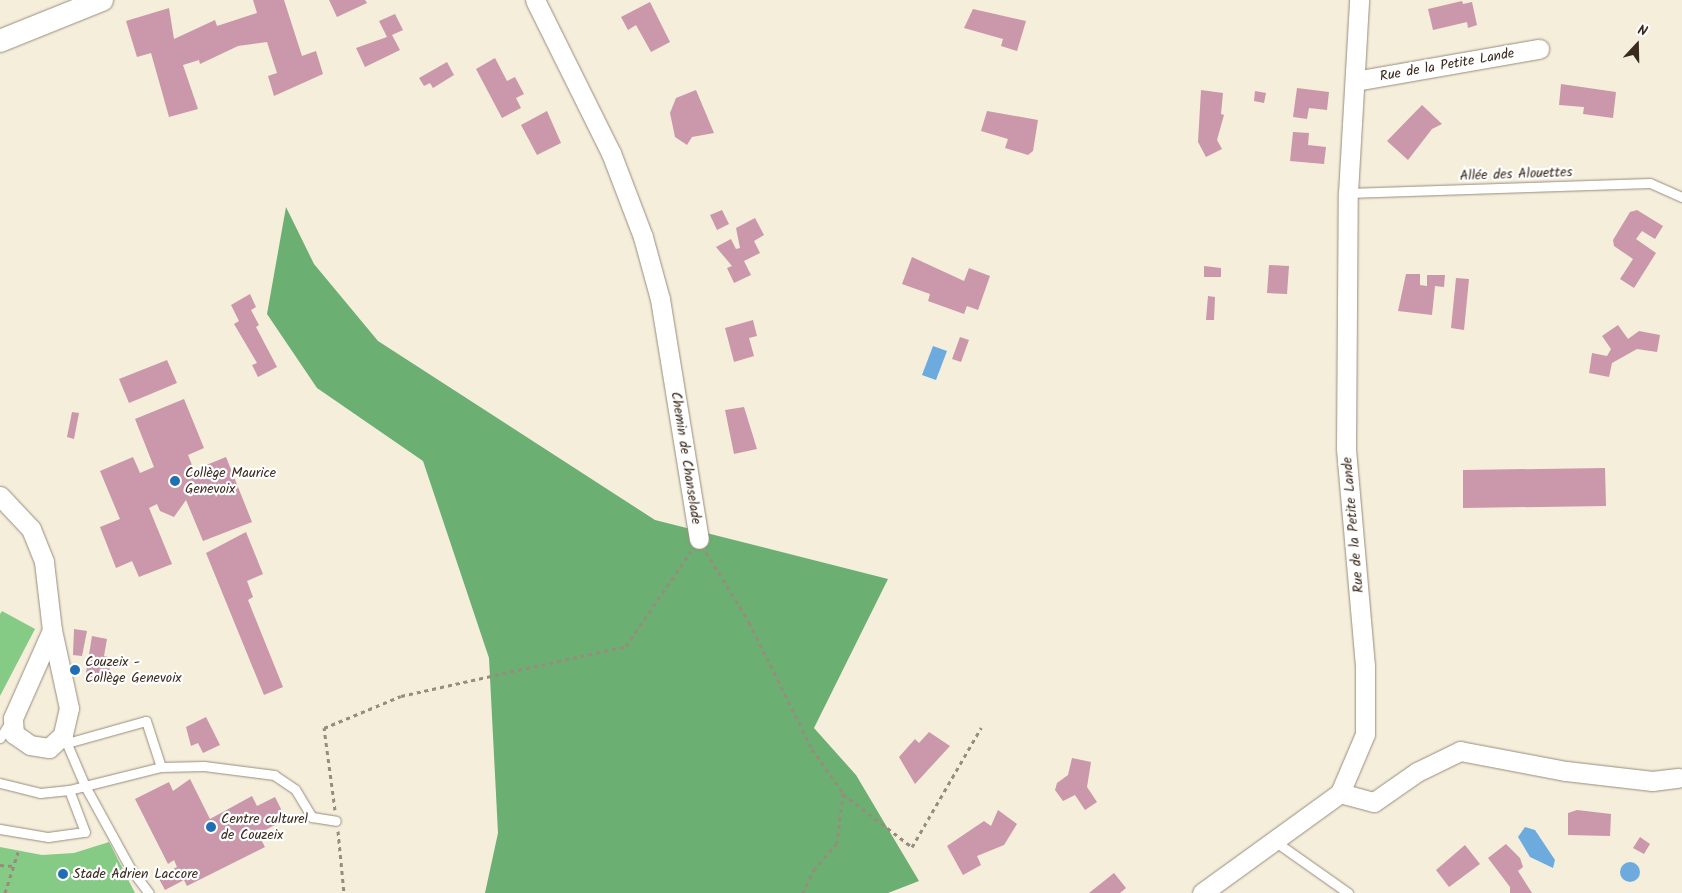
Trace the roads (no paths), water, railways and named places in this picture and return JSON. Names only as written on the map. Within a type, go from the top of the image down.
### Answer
[{"type":"street","points":[[0,41],[102,0]]},
{"type":"street","name":"Chemin de Chanselade","points":[[535,0],[611,153],[643,237],[660,299],[699,539]]},
{"type":"street","name":"Rue de la Petite Lande","points":[[1340,793],[1365,734],[1365,666],[1346,448],[1348,193],[1359,0]]},
{"type":"street","name":"Rue de la Petite Lande","points":[[1355,81],[1538,49]]},
{"type":"street","points":[[0,496],[31,529],[44,562],[52,630],[69,708],[65,739],[49,748],[30,745],[14,734],[13,718],[52,630]]},
{"type":"street","points":[[1202,893],[1340,793],[1374,802],[1417,772],[1460,751],[1566,772],[1652,781],[1678,778]]},
{"type":"lane","name":"Allée des Alouettes","points":[[1348,193],[1650,183],[1682,197]]},
{"type":"lane","points":[[0,738],[13,718]]},
{"type":"lane","points":[[149,893],[130,868],[86,786],[65,739],[146,721],[161,767]]},
{"type":"lane","points":[[0,783],[40,793],[70,790],[161,767],[204,766],[274,775],[295,789],[312,817],[336,820]]},
{"type":"lane","points":[[0,829],[48,837],[85,832],[70,790]]},
{"type":"lane","points":[[1273,840],[1348,893]]},
{"type":"water","points":[[933,346],[947,351],[936,380],[922,375]]},
{"type":"water","points":[[1525,827],[1535,830],[1555,860],[1553,868],[1530,857],[1518,837]]},
{"type":"water","points":[[1626,862],[1634,862],[1640,868],[1640,876],[1634,882],[1626,882],[1620,876],[1620,868]]},
{"type":"place","name":"Collège Maurice Genevoix","points":[[175,481]]},
{"type":"place","name":"Couzeix - Collège Genevoix","points":[[75,670]]},
{"type":"place","name":"Centre culturel de Couzeix","points":[[211,827]]},
{"type":"place","name":"Stade Adrien Laccore","points":[[63,874]]}]
